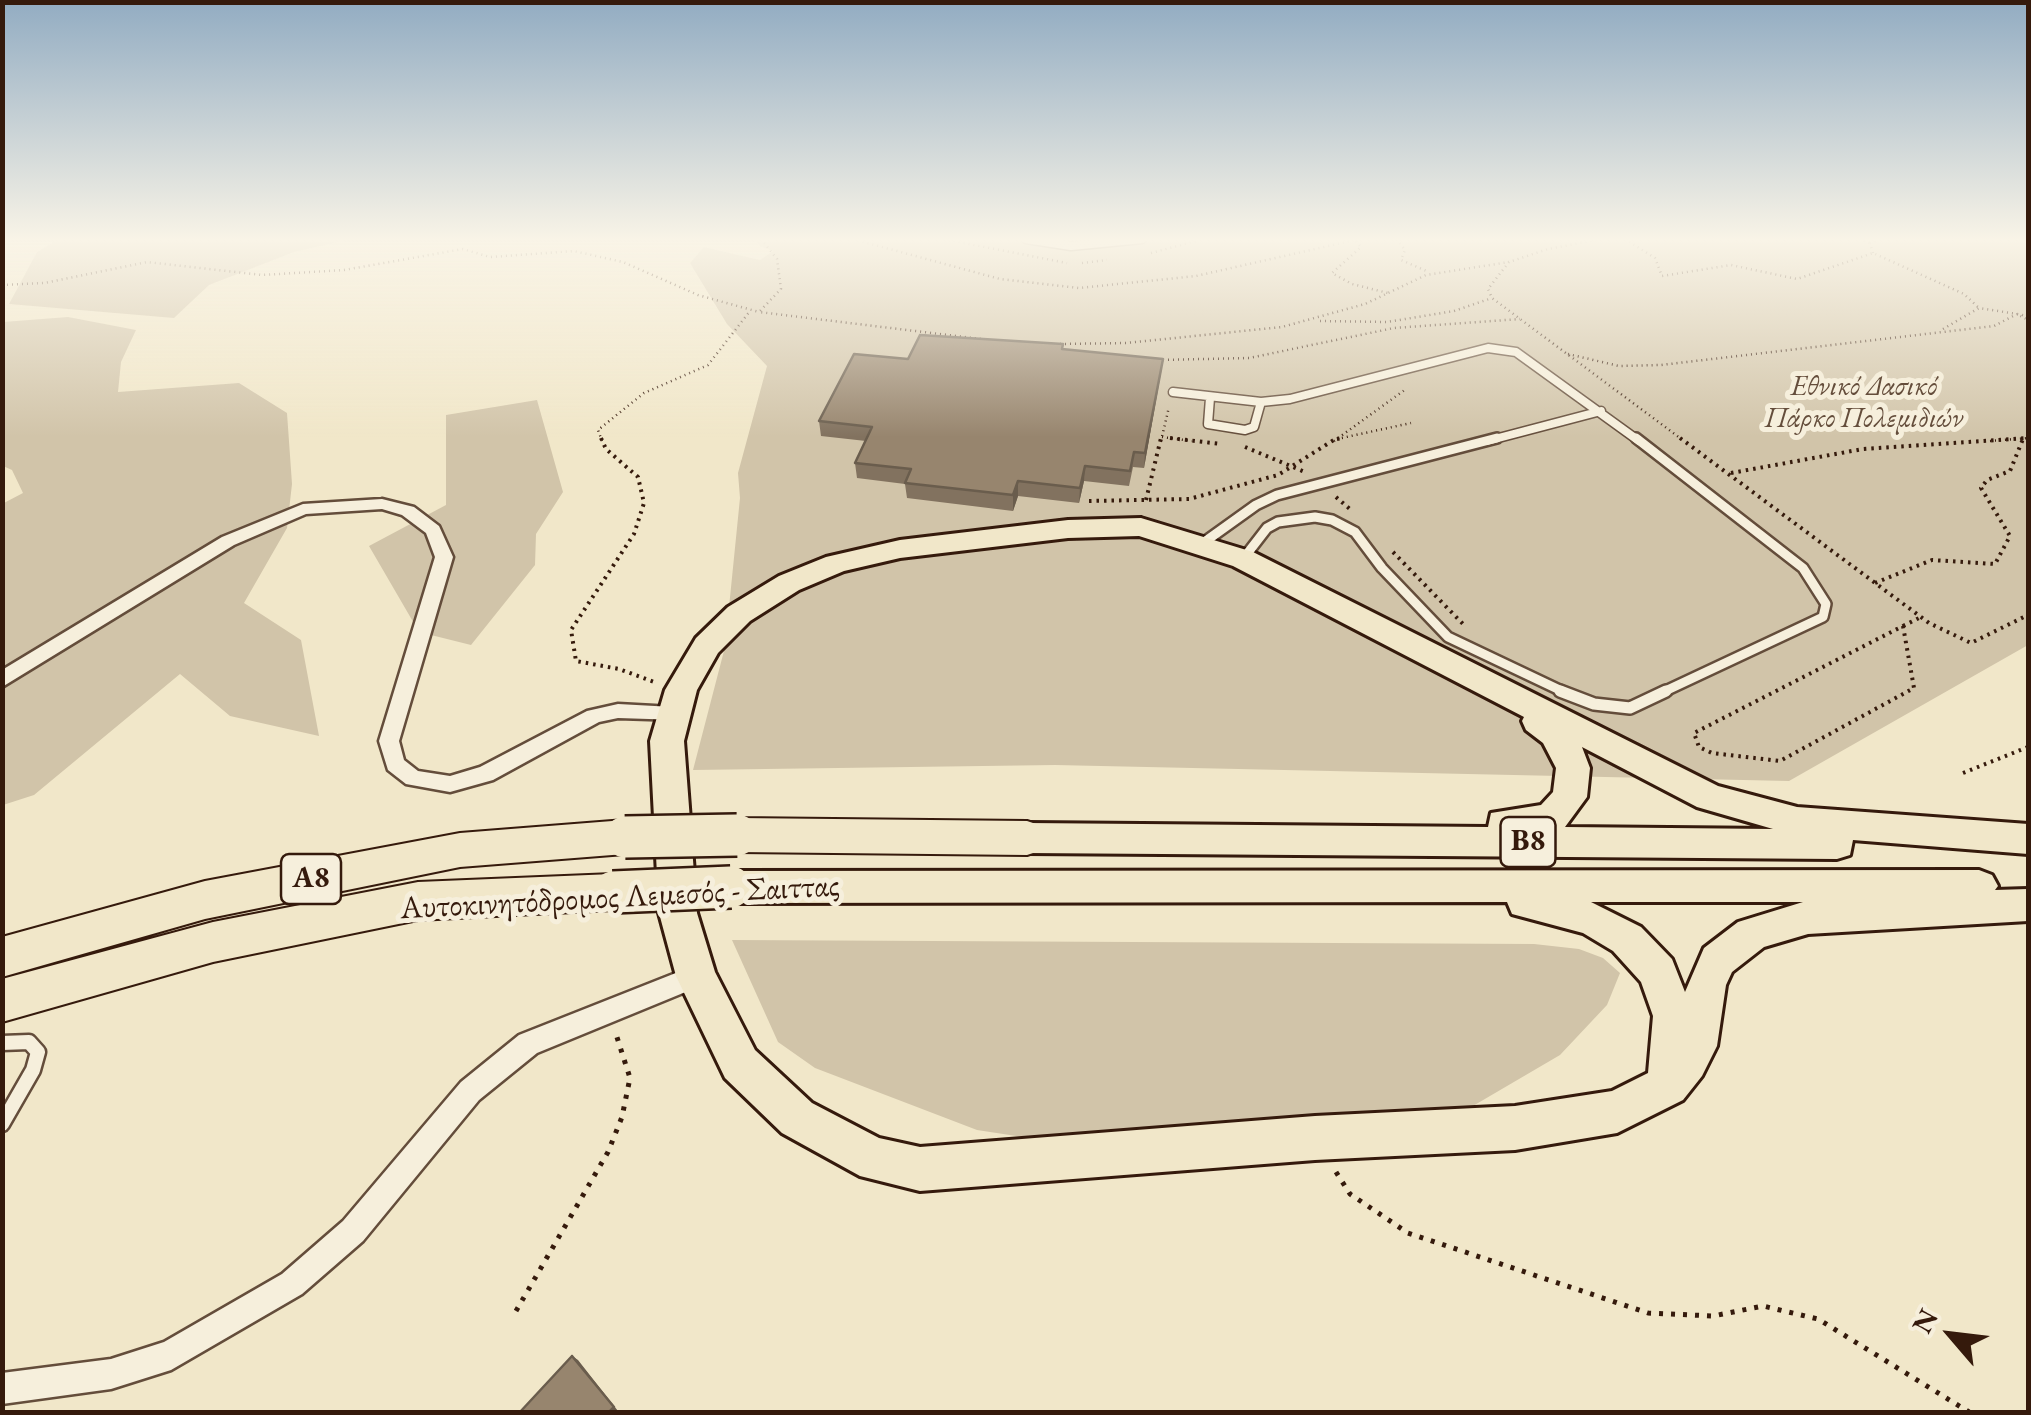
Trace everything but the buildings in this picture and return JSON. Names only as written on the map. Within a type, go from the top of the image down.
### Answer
[{"type":"highway","name":"Αυτοκινητόδρομος Λεμεσός - Σαιττας","points":[[2,957],[205,900],[442,853],[625,837],[1026,838]]},
{"type":"highway","name":"Αυτοκινητόδρομος Λεμεσός - Σαιττας","points":[[2,1000],[213,942],[418,902],[731,887]]},
{"type":"main road","points":[[2028,842],[1797,821],[1755,811],[1672,780],[1242,559],[1141,528],[1068,530],[900,549],[836,564],[789,583],[740,614],[708,646],[677,702],[667,741],[678,913],[696,976],[740,1064],[797,1118],[876,1160],[920,1169],[1532,1125],[1617,1112],[1668,1085],[1696,1046],[1706,985],[1718,960],[1752,934],[1808,917],[2028,906]]},
{"type":"main road","points":[[1026,838],[1195,819],[1521,823],[1551,819],[1570,797],[1573,768],[1567,751],[1555,734],[1503,694]]},
{"type":"main road","name":"B8","points":[[1026,838],[2028,842]]},
{"type":"main road","name":"B8","points":[[1134,889],[2028,886]]},
{"type":"main road","name":"Αυτοκινητόδρομος Λεμεσός - Σαιττας","points":[[731,887],[1134,889]]},
{"type":"main road","points":[[1134,889],[1523,902],[1592,919],[1627,940],[1658,972],[1672,1016],[1668,1085]]},
{"type":"street","points":[[2,680],[228,541],[304,509],[382,504],[408,511],[433,530],[444,556],[389,740],[395,764],[413,778],[450,784],[486,774],[594,716],[677,702]]},
{"type":"street","points":[[2,1389],[111,1374],[171,1354],[292,1284],[354,1231],[470,1091],[528,1044],[696,976]]},
{"type":"lane","points":[[1172,392],[1261,402],[1290,399],[1488,348],[1502,348],[1544,368],[1803,568],[1826,604],[1823,617],[1630,708],[1594,704],[1560,691],[1448,637],[1382,568],[1355,532],[1332,520],[1315,517],[1278,522],[1266,528],[1242,559]]},
{"type":"lane","points":[[1210,398],[1208,424],[1245,430],[1254,428],[1261,402]]},
{"type":"lane","points":[[1202,544],[1256,505],[1277,495],[1601,411]]},
{"type":"lane","points":[[2,1043],[30,1042],[38,1052],[33,1070],[2,1124]]},
{"type":"path","points":[[729,305],[750,312],[992,340]]},
{"type":"path","points":[[759,312],[766,305]]},
{"type":"path","points":[[1316,320],[1356,305]]},
{"type":"path","points":[[1058,344],[1126,343],[1316,320],[1387,322],[1471,305]]},
{"type":"path","points":[[1501,305],[1920,617],[1972,643],[2028,614]]},
{"type":"path","points":[[1976,305],[2028,318]]},
{"type":"path","points":[[1942,330],[1979,308]]},
{"type":"path","points":[[677,702],[619,668],[576,662],[571,630],[634,534],[644,503],[638,476],[606,449],[598,430],[644,393],[708,365],[750,312]]},
{"type":"path","points":[[1566,353],[1619,366],[1661,365],[1994,326],[2017,314]]},
{"type":"path","points":[[1149,360],[1249,358],[1394,328],[1520,319]]},
{"type":"path","points":[[1090,501],[1189,498],[1278,475],[1406,390]]},
{"type":"path","points":[[1146,500],[1172,392]]},
{"type":"path","points":[[1335,439],[1411,423]]},
{"type":"path","points":[[1728,474],[1863,450],[2026,438]]},
{"type":"path","points":[[1876,584],[1932,560],[1996,564],[2010,536],[1981,488],[1986,480],[2010,471],[2026,438]]},
{"type":"path","points":[[1903,626],[1914,688],[1780,761],[1699,747],[1694,734],[1920,617]]},
{"type":"path","points":[[1964,773],[2028,748]]},
{"type":"path","points":[[516,1310],[608,1152],[622,1117],[630,1078],[622,1044],[606,1014]]},
{"type":"path","points":[[1315,1138],[1350,1194],[1408,1233],[1648,1313],[1712,1316],[1763,1306],[1818,1319],[1968,1412]]},
{"type":"green space","points":[[21,305],[188,305],[174,318]]},
{"type":"green space","name":"Εθνικό Δασικό Πάρκο Πολεμιδιών","points":[[715,305],[2028,305],[2028,645],[1789,781],[1055,765],[693,770],[725,647],[740,498],[738,473],[767,366],[727,324]]},
{"type":"green space","points":[[68,317],[136,330],[121,362],[118,392],[239,383],[287,413],[292,484],[287,528],[244,603],[301,640],[319,736],[230,716],[180,674],[34,795],[3,805],[2,504],[23,493],[12,470],[3,466],[3,322]]},
{"type":"green space","points":[[537,400],[563,492],[536,534],[535,565],[471,645],[419,632],[369,546],[446,505],[446,415]]},
{"type":"green space","points":[[732,940],[1534,944],[1579,949],[1603,958],[1620,973],[1607,1005],[1560,1055],[1449,1120],[1049,1141],[977,1130],[815,1068],[778,1042]]}]
